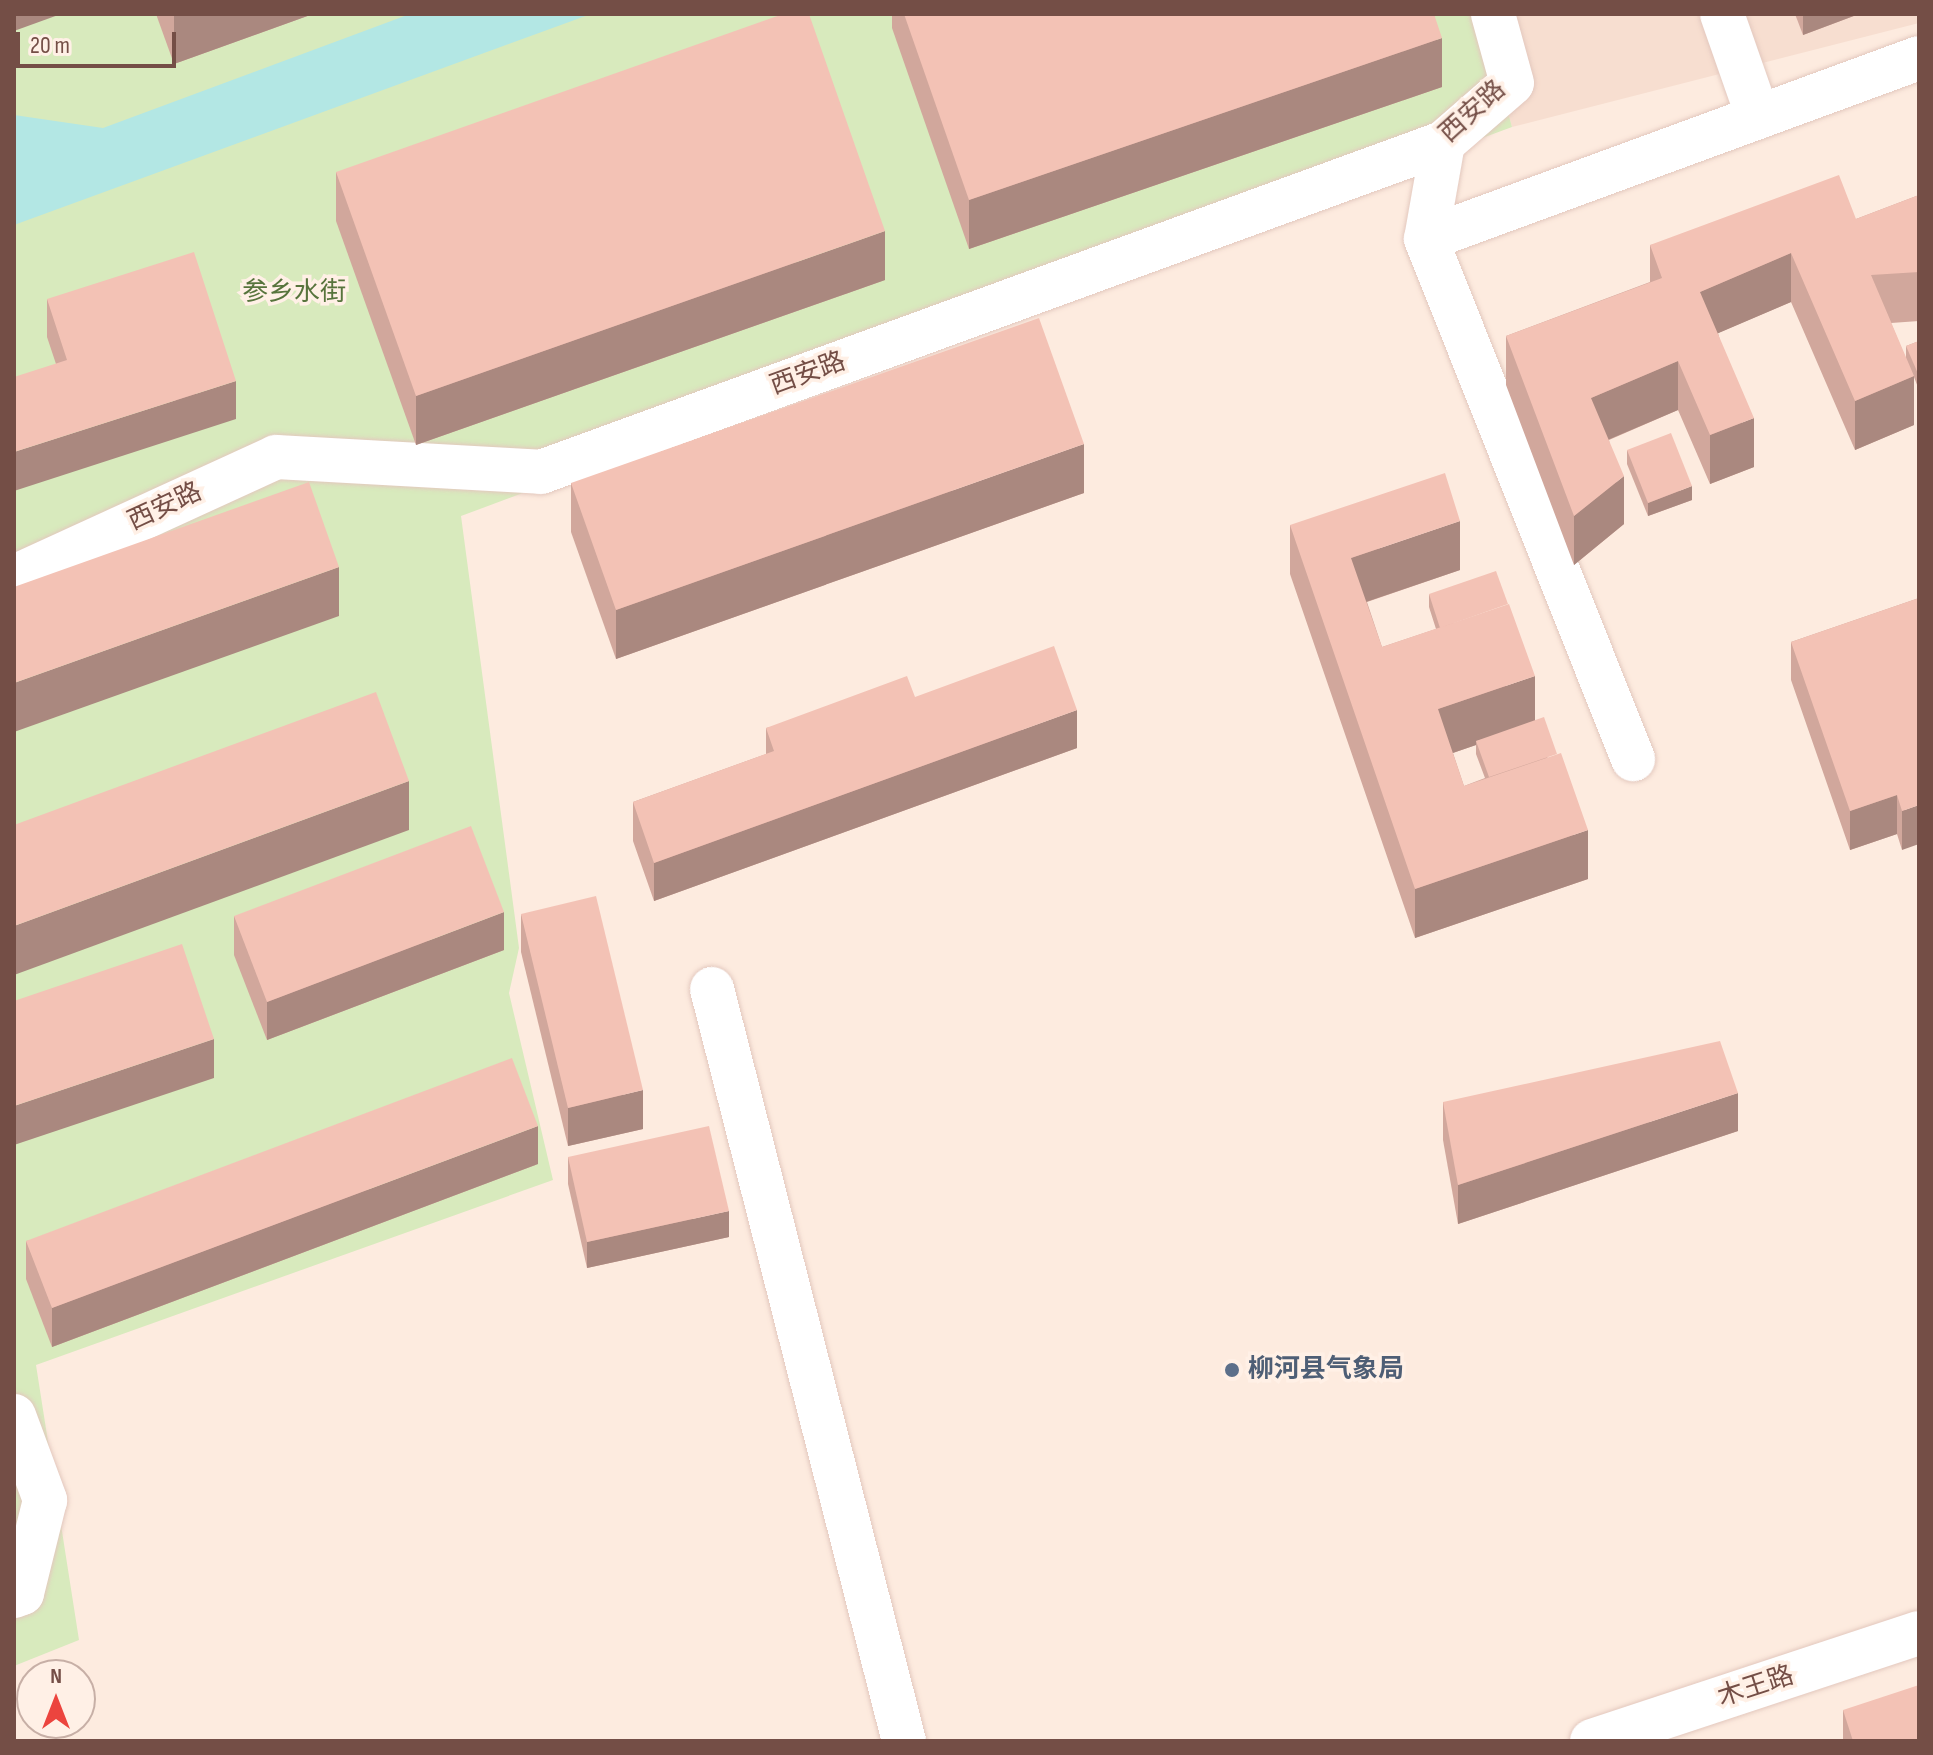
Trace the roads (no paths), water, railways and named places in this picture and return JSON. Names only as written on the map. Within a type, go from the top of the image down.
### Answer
[{"type":"street","name":"西安路","points":[[14,577],[276,457],[541,472],[1443,143],[1512,83],[1493,14]]},
{"type":"street","points":[[1722,14],[1758,117]]},
{"type":"street","points":[[1426,239],[1919,58]]},
{"type":"street","points":[[1443,143],[1426,239],[1633,759]]},
{"type":"street","points":[[712,989],[904,1741]]},
{"type":"street","points":[[14,1416],[45,1500],[22,1593],[14,1596]]},
{"type":"street","name":"木王路","points":[[1592,1741],[1919,1633]]},
{"type":"water","points":[[410,14],[591,14],[14,225],[14,115],[103,128]]},
{"type":"place","name":"柳河县气象局","points":[[1232,1370]]},
{"type":"park label","name":"参乡水街","points":[[294,293]]}]
